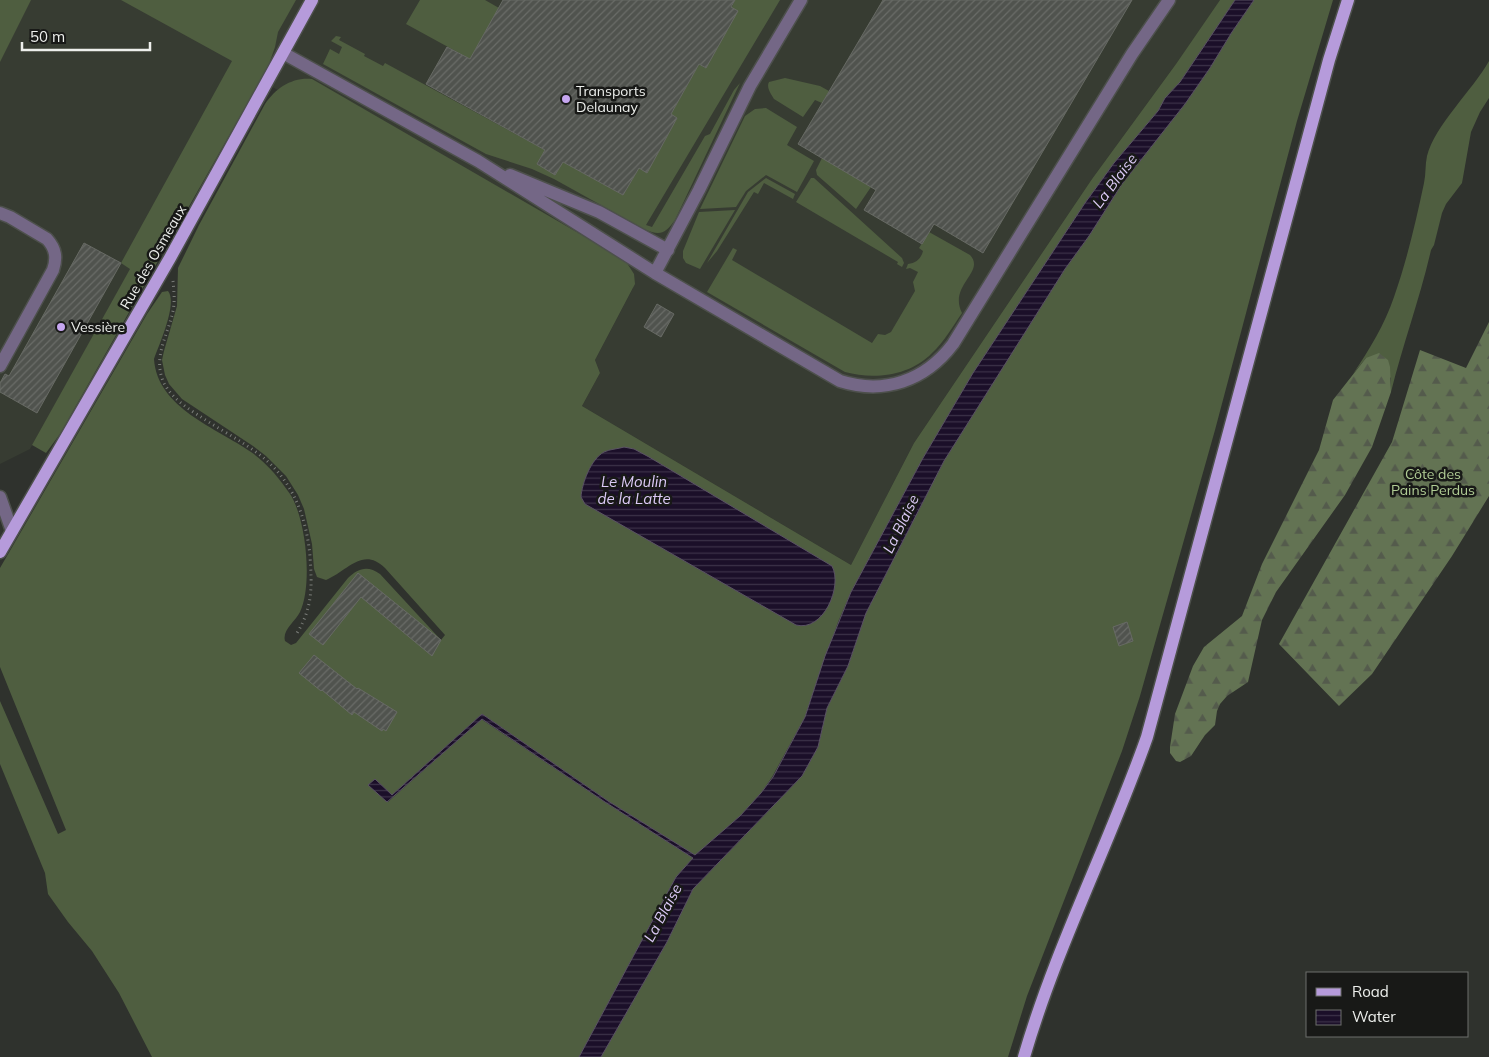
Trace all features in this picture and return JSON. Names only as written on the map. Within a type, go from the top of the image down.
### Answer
[{"type":"main road","name":"Rue des Osmeaux","points":[[0,552],[170,258],[312,0]]},
{"type":"main road","points":[[1024,1057],[1033,1026],[1061,950],[1130,785],[1147,737],[1329,60],[1348,0]]},
{"type":"lane","points":[[655,273],[750,86],[801,0]]},
{"type":"lane","points":[[283,53],[478,161],[655,273],[840,381],[858,386],[881,386],[898,383],[926,371],[937,364],[953,344],[1132,54],[1168,0]]},
{"type":"lane","points":[[478,161],[599,212],[668,250]]},
{"type":"lane","points":[[0,213],[41,234],[51,244],[56,256],[53,270],[0,366]]},
{"type":"lane","points":[[0,497],[12,531]]},
{"type":"path","points":[[170,258],[175,293],[173,311],[160,349],[159,360],[163,380],[169,391],[185,407],[256,452],[271,466],[293,494],[308,538],[311,572],[309,610],[297,633]]},
{"type":"shaded area","points":[[0,0],[1220,0],[1092,179],[914,443],[851,565],[582,406],[600,373],[595,360],[633,288],[242,70],[30,449],[0,464]]},
{"type":"green space","points":[[0,0],[31,0],[0,62]]},
{"type":"green space","points":[[121,0],[296,0],[278,32],[268,67],[60,434],[46,453],[32,445],[130,269],[121,263],[232,61]]},
{"type":"green space","points":[[420,0],[485,0],[499,8],[470,59],[406,24]]},
{"type":"green space","points":[[735,0],[780,0],[646,225],[652,227],[705,136],[710,134],[734,90],[740,83],[675,220],[665,231],[658,233],[644,229],[554,179],[532,169],[486,154],[323,64],[330,49],[339,54],[342,47],[331,41],[336,36],[341,37],[339,40],[365,54],[364,56],[383,66],[385,63],[545,150],[537,164],[555,174],[563,162],[623,195],[639,168],[647,172],[677,118],[671,114],[699,64],[705,68]]},
{"type":"green space","points":[[1220,0],[1235,0],[1180,82],[1165,98],[1158,111],[1114,163],[1085,203],[973,373],[923,458],[851,592],[838,622],[805,717],[772,777],[761,793],[740,816],[695,856],[608,801],[482,714],[392,795],[375,779],[368,785],[388,802],[481,719],[693,858],[676,877],[579,1057],[152,1057],[119,993],[92,951],[48,894],[45,873],[0,764],[0,701],[58,834],[66,830],[0,667],[0,568],[147,314],[162,292],[168,291],[171,305],[167,324],[154,359],[158,376],[166,391],[177,404],[191,415],[251,452],[262,461],[282,482],[296,505],[304,535],[307,569],[306,586],[300,612],[285,633],[285,641],[291,645],[296,643],[348,578],[363,569],[371,569],[380,574],[441,640],[445,635],[385,568],[377,562],[369,559],[362,560],[326,580],[317,577],[304,509],[286,476],[253,446],[182,399],[169,384],[165,375],[162,360],[177,306],[178,268],[199,225],[265,104],[274,93],[291,82],[312,79],[625,260],[634,274],[635,284],[595,360],[600,373],[582,406],[851,565],[914,443],[1092,179]]},
{"type":"green space","points":[[1254,0],[1333,0],[1297,121],[1215,430],[1140,696],[1122,751],[1027,996],[1008,1057],[601,1057],[667,942],[693,889],[802,776],[818,747],[827,708],[848,666],[866,613],[944,461],[1065,269],[1089,236],[1122,184],[1185,104]]},
{"type":"green space","points":[[1489,61],[1489,98],[1471,132],[1462,183],[1446,204],[1442,213],[1391,392],[1391,378],[1366,358],[1353,374],[1376,337],[1394,297],[1414,226],[1431,144]]},
{"type":"green space","points":[[785,78],[820,86],[829,91],[822,103],[815,100],[803,117],[774,99],[769,90],[769,82]]},
{"type":"green space","points":[[766,108],[797,127],[787,145],[814,161],[797,192],[766,175],[746,191],[736,207],[700,209],[745,116],[755,109]]},
{"type":"green space","points":[[822,158],[871,187],[856,209],[817,175],[816,170]]},
{"type":"green space","points":[[766,178],[795,194],[793,199],[764,183],[758,194],[754,192],[717,251],[707,263],[748,192]]},
{"type":"green space","points":[[811,178],[814,178],[902,258],[904,263],[902,267],[897,264],[898,262],[796,202]]},
{"type":"green space","points":[[735,210],[700,269],[686,263],[683,258],[683,251],[699,212]]},
{"type":"green space","points":[[929,232],[970,255],[974,261],[974,267],[960,295],[959,303],[962,313],[936,349],[923,361],[913,367],[891,374],[868,376],[845,372],[707,292],[733,248],[737,250],[732,260],[872,343],[878,334],[885,335],[891,332],[915,291],[913,282],[918,272],[910,268],[906,269],[908,264],[916,262],[921,256],[923,251],[919,248]]},
{"type":"green space","name":"Côte des Pains Perdus","points":[[1489,322],[1489,496],[1452,556],[1372,674],[1339,706],[1279,644],[1392,442],[1420,350],[1466,368]]},
{"type":"green space","points":[[1379,353],[1388,360],[1391,392],[1372,447],[1345,495],[1276,592],[1262,620],[1248,682],[1227,696],[1220,704],[1215,725],[1205,735],[1191,756],[1180,762],[1176,761],[1170,753],[1175,714],[1193,666],[1204,647],[1242,616],[1262,564],[1319,450],[1333,400],[1366,358]]},
{"type":"water","name":"La Blaise","points":[[1235,0],[1254,0],[1185,104],[1122,184],[1089,236],[1065,269],[944,461],[866,613],[848,666],[827,708],[818,747],[802,776],[693,889],[667,942],[601,1057],[579,1057],[676,877],[693,858],[605,802],[482,719],[387,802],[368,785],[375,779],[392,795],[482,714],[608,801],[695,855],[740,816],[773,777],[805,717],[825,656],[851,592],[923,458],[973,373],[1085,203],[1114,163],[1158,111],[1165,98],[1180,82]]},
{"type":"water","name":"Le Moulin de la Latte","points":[[624,447],[634,449],[649,457],[832,566],[835,575],[833,596],[822,615],[815,622],[806,625],[796,625],[585,504],[581,497],[582,491],[585,478],[595,460],[604,452]]},
{"type":"building","name":"Transports Delaunay","points":[[503,0],[735,0],[731,7],[738,11],[706,68],[699,64],[671,114],[677,118],[647,173],[639,168],[623,195],[563,162],[555,175],[537,164],[545,150],[426,84],[447,47],[470,59]]},
{"type":"building","points":[[883,0],[1132,0],[983,253],[934,224],[922,244],[864,210],[876,190],[798,144]]},
{"type":"building","name":"Vessière","points":[[84,243],[121,263],[37,413],[0,392],[0,383],[5,374],[9,376]]},
{"type":"building","points":[[657,304],[674,314],[661,337],[644,327]]},
{"type":"building","points":[[358,573],[441,640],[432,656],[361,597],[323,645],[309,634]]},
{"type":"building","points":[[1127,622],[1133,641],[1119,646],[1113,627]]},
{"type":"building","points":[[314,655],[357,689],[397,712],[386,731],[383,729],[382,731],[354,712],[352,715],[299,673]]},
{"type":"place","name":"Transports Delaunay","points":[[566,99]]},
{"type":"place","name":"Vessière","points":[[61,327]]}]
